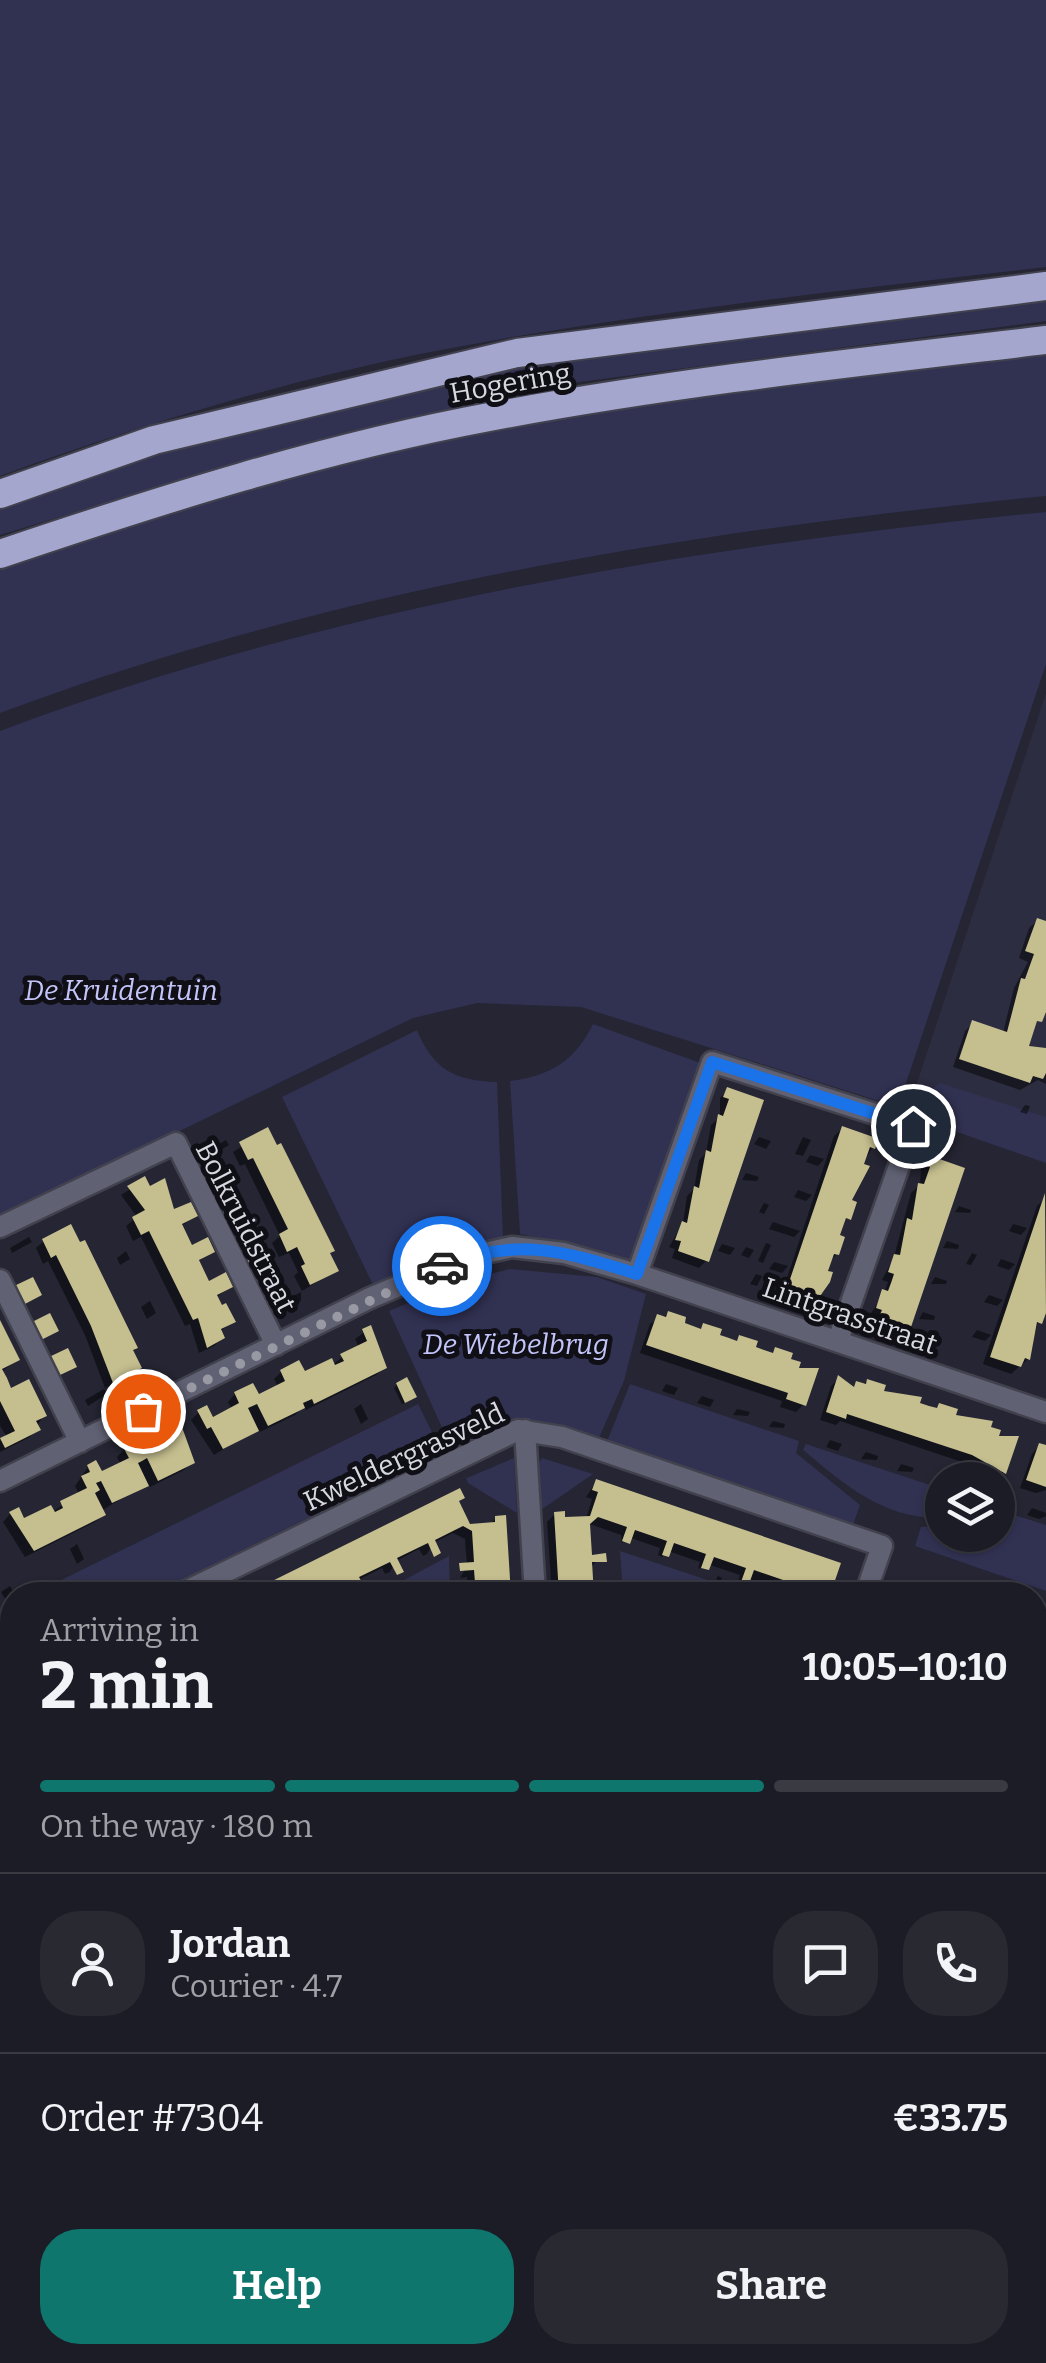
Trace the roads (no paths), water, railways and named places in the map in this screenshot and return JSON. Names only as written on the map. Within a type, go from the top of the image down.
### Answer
[{"type":"highway","name":"Hogering","points":[[0,494],[154,440],[517,353],[1046,286]]},
{"type":"highway","name":"Hogering","points":[[0,554],[202,486],[487,417],[776,372],[1046,340]]},
{"type":"street","points":[[637,1274],[712,1062],[913,1126],[838,1340]]},
{"type":"street","name":"Bolkruidstraat","points":[[0,1227],[176,1143],[276,1344]]},
{"type":"street","name":"Lintgrasstraat","points":[[0,1481],[370,1298],[467,1256],[512,1247],[564,1253],[637,1274],[1044,1406]]},
{"type":"street","points":[[0,1280],[80,1442]]},
{"type":"street","points":[[524,1430],[534,1582]]},
{"type":"street","name":"Kweldergrasveld","points":[[208,1582],[500,1437],[524,1430],[562,1437],[882,1546],[870,1582]]},
{"type":"park label","name":"De Kruidentuin","points":[[121,990]]},
{"type":"park label","name":"De Wiebelbrug","points":[[516,1344]]}]
